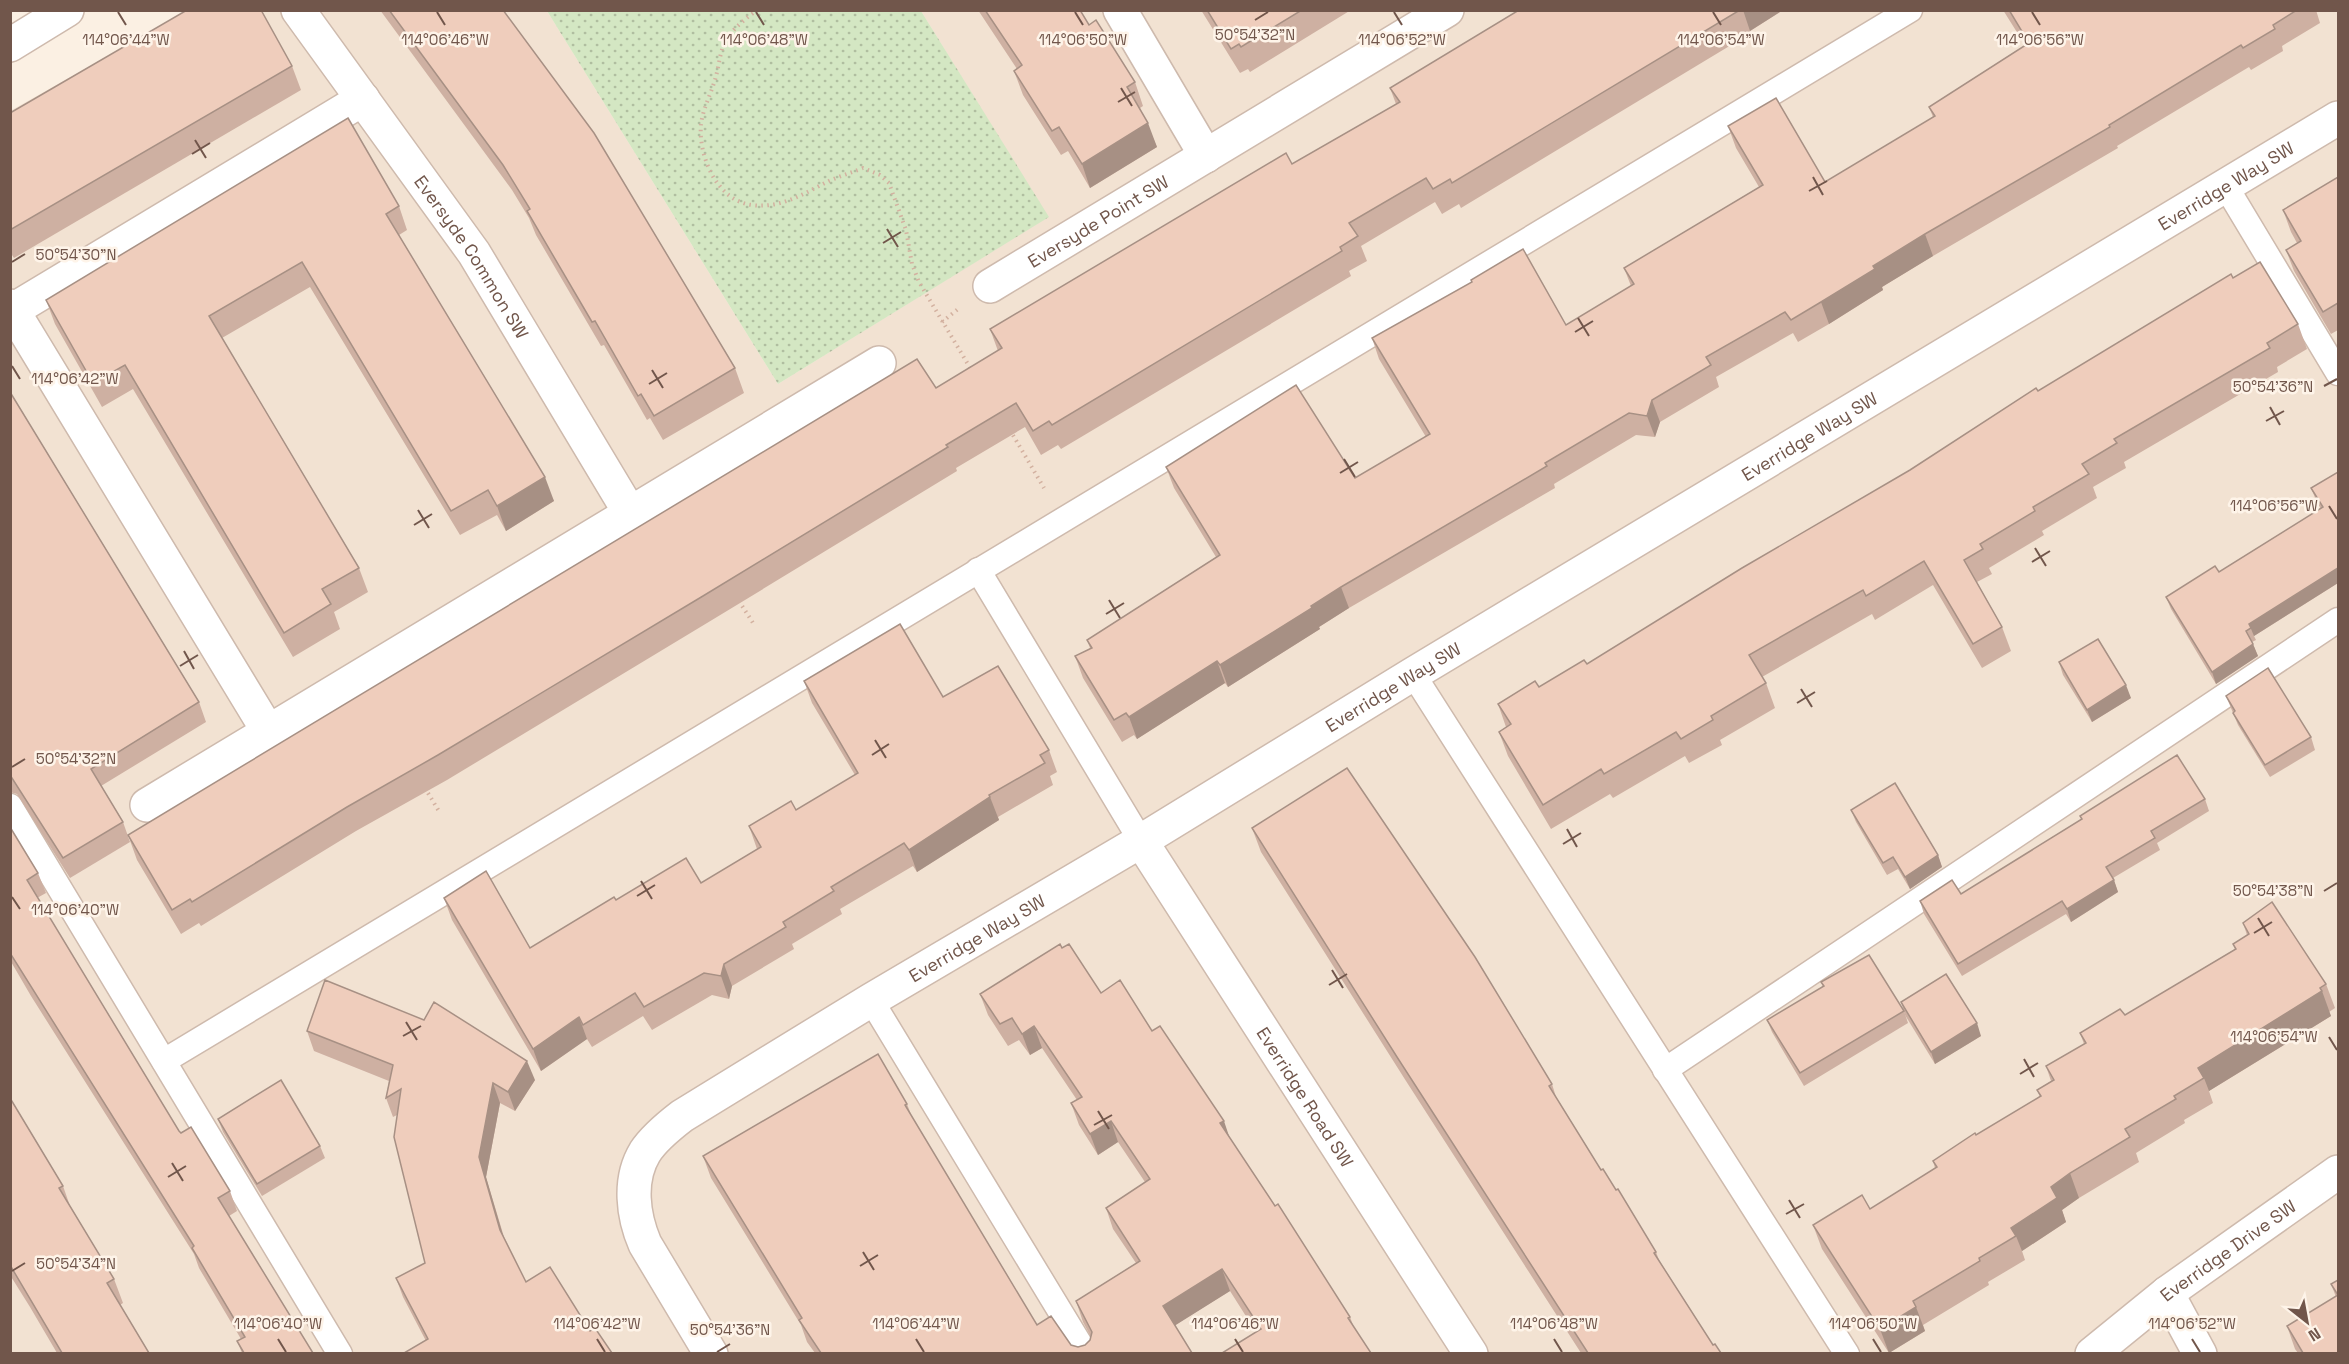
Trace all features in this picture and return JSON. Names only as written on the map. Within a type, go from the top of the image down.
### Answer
[{"type":"street","points":[[10,45],[68,10]]},
{"type":"street","name":"Eversyde Common SW","points":[[298,10],[474,253],[630,513]]},
{"type":"street","points":[[1120,10],[1206,156]]},
{"type":"street","name":"Eversyde Point SW","points":[[990,286],[1448,10]]},
{"type":"street","points":[[268,731],[12,308],[363,99]]},
{"type":"street","name":"Everridge Way SW","points":[[711,1353],[645,1244],[637,1226],[633,1203],[638,1172],[645,1153],[664,1131],[682,1116],[2338,118]]},
{"type":"street","points":[[147,805],[879,363]]},
{"type":"street","name":"Everridge Road SW","points":[[1141,841],[1471,1353]]},
{"type":"street","name":"Everridge Drive SW","points":[[2092,1353],[2168,1293],[2338,1172]]},
{"type":"street","points":[[2168,1293],[2200,1353]]},
{"type":"lane","points":[[164,1060],[1910,10]]},
{"type":"lane","points":[[2225,185],[2338,374]]},
{"type":"lane","points":[[978,570],[1141,841]]},
{"type":"lane","points":[[1665,1070],[2338,620]]},
{"type":"lane","points":[[1413,674],[1847,1353]]},
{"type":"lane","points":[[10,806],[340,1353]]},
{"type":"lane","points":[[871,1000],[1086,1353]]},
{"type":"path","points":[[758,10],[731,33],[722,48],[720,65],[702,122],[703,147],[716,180],[724,193],[734,200],[764,206],[775,205],[794,198],[863,168],[880,175],[889,183],[906,230],[912,264],[919,282],[973,372]]},
{"type":"path","points":[[1004,422],[1062,520]]},
{"type":"path","points":[[737,597],[755,626]]},
{"type":"path","points":[[422,784],[440,813]]},
{"type":"shaded area","points":[[188,11],[547,11],[778,384],[1048,217],[921,11],[2338,11],[2338,1353],[11,1353],[10,111]]},
{"type":"green space","points":[[547,11],[921,11],[1049,217],[778,384]]},
{"type":"building","points":[[187,10],[261,10],[292,66],[10,230],[10,113]]},
{"type":"building","points":[[389,10],[503,10],[594,133],[735,368],[654,416],[641,394],[638,396],[595,321],[592,322],[527,211],[530,209],[503,165]]},
{"type":"building","points":[[985,10],[1080,10],[1089,25],[1096,20],[1135,82],[1127,87],[1148,123],[1082,164],[1059,127],[1052,131],[1014,71],[1022,65]]},
{"type":"building","points":[[1207,10],[1302,10],[1241,47],[1239,44],[1231,49]]},
{"type":"building","points":[[1519,10],[1740,10],[1452,183],[1450,179],[1433,189],[1426,178],[1349,223],[1358,236],[1340,247],[1342,251],[1052,425],[1049,421],[1033,431],[1016,403],[703,596],[347,807],[192,902],[190,899],[172,910],[128,835],[917,359],[936,388],[1002,348],[990,329],[1286,153],[1292,164],[1400,102],[1390,88]]},
{"type":"building","points":[[2009,10],[2297,10],[2273,25],[2275,29],[2243,48],[2241,45],[2109,125],[2110,127],[1925,234],[1873,266],[1875,269],[1791,320],[1785,312],[1706,357],[1711,365],[1652,400],[1647,416],[1629,413],[1545,463],[1547,466],[1341,587],[1311,606],[1312,608],[1220,665],[1217,661],[1129,717],[1126,713],[1114,720],[1075,656],[1092,648],[1087,640],[1220,555],[1166,467],[1296,385],[1355,478],[1430,434],[1372,338],[1472,282],[1471,280],[1523,249],[1566,325],[1634,284],[1624,268],[1763,185],[1728,126],[1776,98],[1825,182],[1935,116],[1929,107],[2029,43]]},
{"type":"building","points":[[348,118],[399,206],[386,214],[545,477],[497,506],[488,490],[451,511],[302,262],[209,316],[359,568],[322,589],[331,604],[284,633],[125,365],[93,383],[46,300]]},
{"type":"building","points":[[2338,177],[2338,303],[2323,312],[2286,250],[2301,241],[2283,210]]},
{"type":"building","points":[[2260,262],[2298,324],[2267,343],[2270,348],[2114,439],[2117,443],[2082,464],[2089,474],[2033,507],[2035,511],[1980,544],[1983,549],[1964,560],[2002,627],[1973,644],[1924,561],[1866,596],[1863,590],[1749,655],[1766,683],[1711,716],[1713,720],[1681,739],[1676,732],[1604,774],[1601,769],[1543,805],[1499,732],[1511,724],[1498,704],[1535,681],[1539,687],[1584,660],[1587,664],[1742,568],[1910,470],[2036,388],[2038,391],[2231,274],[2233,278]]},
{"type":"building","points":[[10,392],[199,702],[91,769],[123,822],[63,858],[10,775]]},
{"type":"building","points":[[2338,472],[2338,568],[2249,624],[2251,628],[2246,631],[2253,644],[2212,672],[2166,597],[2215,566],[2219,572],[2323,507],[2311,488]]},
{"type":"building","points":[[900,624],[943,697],[998,666],[1049,750],[1040,755],[1045,763],[989,795],[990,797],[909,850],[904,843],[831,887],[834,891],[783,922],[786,927],[724,964],[721,976],[704,973],[644,1007],[635,993],[583,1025],[579,1017],[533,1049],[444,898],[486,871],[530,948],[614,897],[616,900],[686,858],[701,883],[761,847],[749,826],[791,801],[796,810],[858,773],[804,681]]},
{"type":"building","points":[[2098,639],[2126,685],[2087,710],[2059,662]]},
{"type":"building","points":[[2268,668],[2311,737],[2265,765],[2233,713],[2235,711],[2226,696]]},
{"type":"building","points":[[2177,755],[2205,799],[2151,831],[2155,838],[2106,867],[2114,880],[2067,909],[2062,901],[1958,964],[1920,901],[1952,880],[1961,894],[2082,819],[2080,816]]},
{"type":"building","points":[[1347,768],[1475,957],[1552,1084],[1549,1086],[1601,1170],[1603,1169],[1616,1190],[1618,1189],[1656,1252],[1654,1253],[1713,1345],[1715,1344],[1721,1353],[1588,1353],[1397,1057],[1252,828]]},
{"type":"building","points":[[1895,783],[1938,855],[1905,877],[1893,857],[1883,863],[1851,810]]},
{"type":"building","points":[[10,827],[38,873],[27,880],[179,1131],[181,1133],[191,1127],[230,1191],[218,1198],[313,1353],[244,1353],[237,1341],[245,1337],[192,1248],[194,1246],[10,953]]},
{"type":"building","points":[[2272,902],[2326,984],[2320,988],[2322,991],[2198,1068],[2204,1078],[2174,1096],[2176,1099],[2125,1129],[2130,1137],[2051,1187],[2057,1198],[2011,1228],[2016,1236],[1979,1258],[1980,1261],[1913,1301],[1916,1307],[1880,1329],[1813,1225],[1862,1195],[1870,1209],[1937,1167],[1933,1161],[1975,1133],[1976,1135],[2041,1096],[2037,1090],[2054,1080],[2046,1066],[2086,1043],[2080,1033],[2120,1009],[2125,1015],[2236,949],[2233,944],[2249,934],[2243,923]]},
{"type":"building","points":[[1060,944],[1062,948],[1069,944],[1101,993],[1120,980],[1152,1031],[1160,1026],[1224,1121],[1220,1123],[1275,1206],[1278,1204],[1371,1353],[1222,1353],[1261,1329],[1222,1269],[1163,1306],[1192,1353],[821,1353],[799,1320],[802,1318],[703,1156],[878,1054],[907,1104],[905,1105],[1037,1325],[1051,1316],[1071,1345],[1078,1347],[1085,1345],[1090,1340],[1092,1332],[1076,1301],[1140,1261],[1106,1208],[1150,1179],[1111,1121],[1090,1134],[1071,1103],[1082,1097],[1034,1026],[1022,1034],[1012,1018],[1000,1024],[980,994]]},
{"type":"building","points":[[1869,955],[1904,1011],[1800,1073],[1767,1020],[1824,986],[1821,982]]},
{"type":"building","points":[[1946,974],[1977,1023],[1931,1052],[1901,1002]]},
{"type":"building","points":[[325,980],[424,1020],[434,1002],[527,1061],[508,1092],[493,1083],[479,1157],[500,1230],[526,1282],[550,1267],[590,1331],[595,1328],[612,1353],[404,1353],[428,1339],[396,1278],[425,1263],[394,1137],[401,1089],[386,1098],[393,1065],[307,1031]]},
{"type":"building","points":[[281,1080],[320,1146],[257,1184],[218,1119]]},
{"type":"building","points":[[10,1098],[63,1186],[59,1188],[114,1279],[107,1283],[149,1353],[62,1353],[10,1265]]},
{"type":"building","points":[[2338,1280],[2338,1295],[2331,1284]]},
{"type":"building","points":[[2338,1295],[2338,1353],[2303,1353],[2287,1326]]}]
